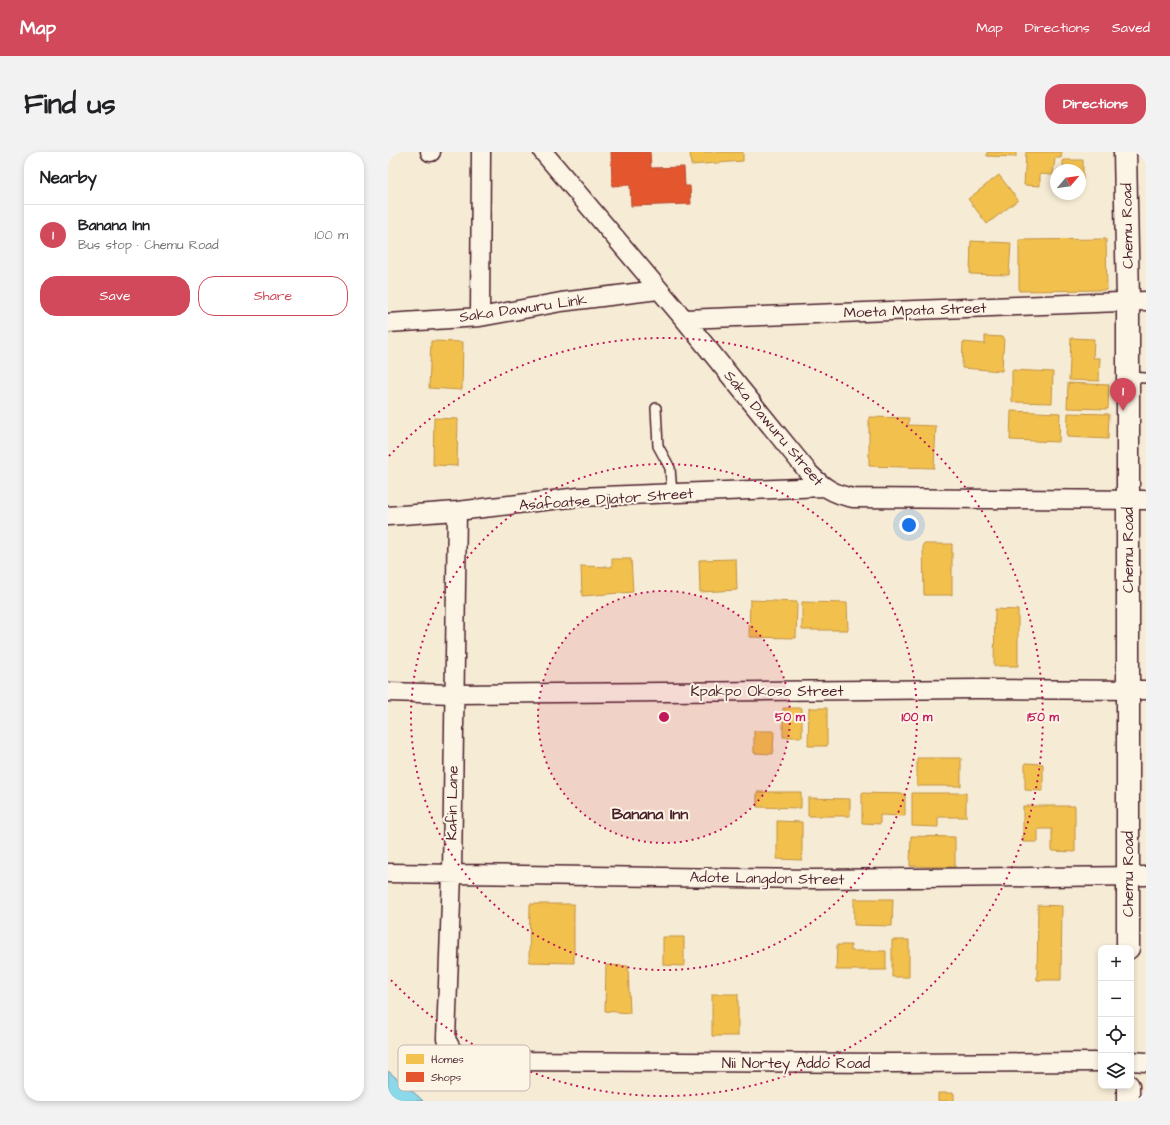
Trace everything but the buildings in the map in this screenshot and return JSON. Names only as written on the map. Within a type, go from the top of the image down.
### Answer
[{"type":"street","points":[[480,317],[482,152]]},
{"type":"street","name":"Chemu Road","points":[[1125,152],[1137,300],[1137,876],[1128,945]]},
{"type":"street","name":"Saka Dawuru Street","points":[[553,155],[658,290],[684,319],[809,473],[824,488],[836,494],[853,498],[1137,500]]},
{"type":"street","name":"Saka Dawuru Link","points":[[388,323],[480,317],[561,302],[658,290]]},
{"type":"street","name":"Moeta Mpata Street","points":[[684,319],[965,309],[1137,300]]},
{"type":"street","name":"Asafoatse Djiator Street","points":[[388,516],[457,511],[579,497],[824,488]]},
{"type":"street","name":"Kafin Lane","points":[[449,1045],[446,1039],[452,874],[457,511]]},
{"type":"street","name":"Kpakpo Okoso Street","points":[[388,692],[454,694],[1137,690]]},
{"type":"street","name":"Adote Langdon Street","points":[[388,873],[811,879],[1046,879],[1137,876]]},
{"type":"street","name":"Nii Nortey Addo Road","points":[[530,1061],[883,1063],[1098,1062]]},
{"type":"street","points":[[1134,1061],[1146,1062]]},
{"type":"street","points":[[1128,1089],[1128,1101]]},
{"type":"lane","points":[[656,408],[658,446],[670,468],[672,494]]},
{"type":"water","points":[[388,1071],[398,1079],[398,1091],[412,1091],[423,1101],[397,1101],[388,1094]]},
{"type":"place","name":"Banana Inn","points":[[1123,411]]},
{"type":"district","name":"Banana Inn","points":[[650,813]]}]
